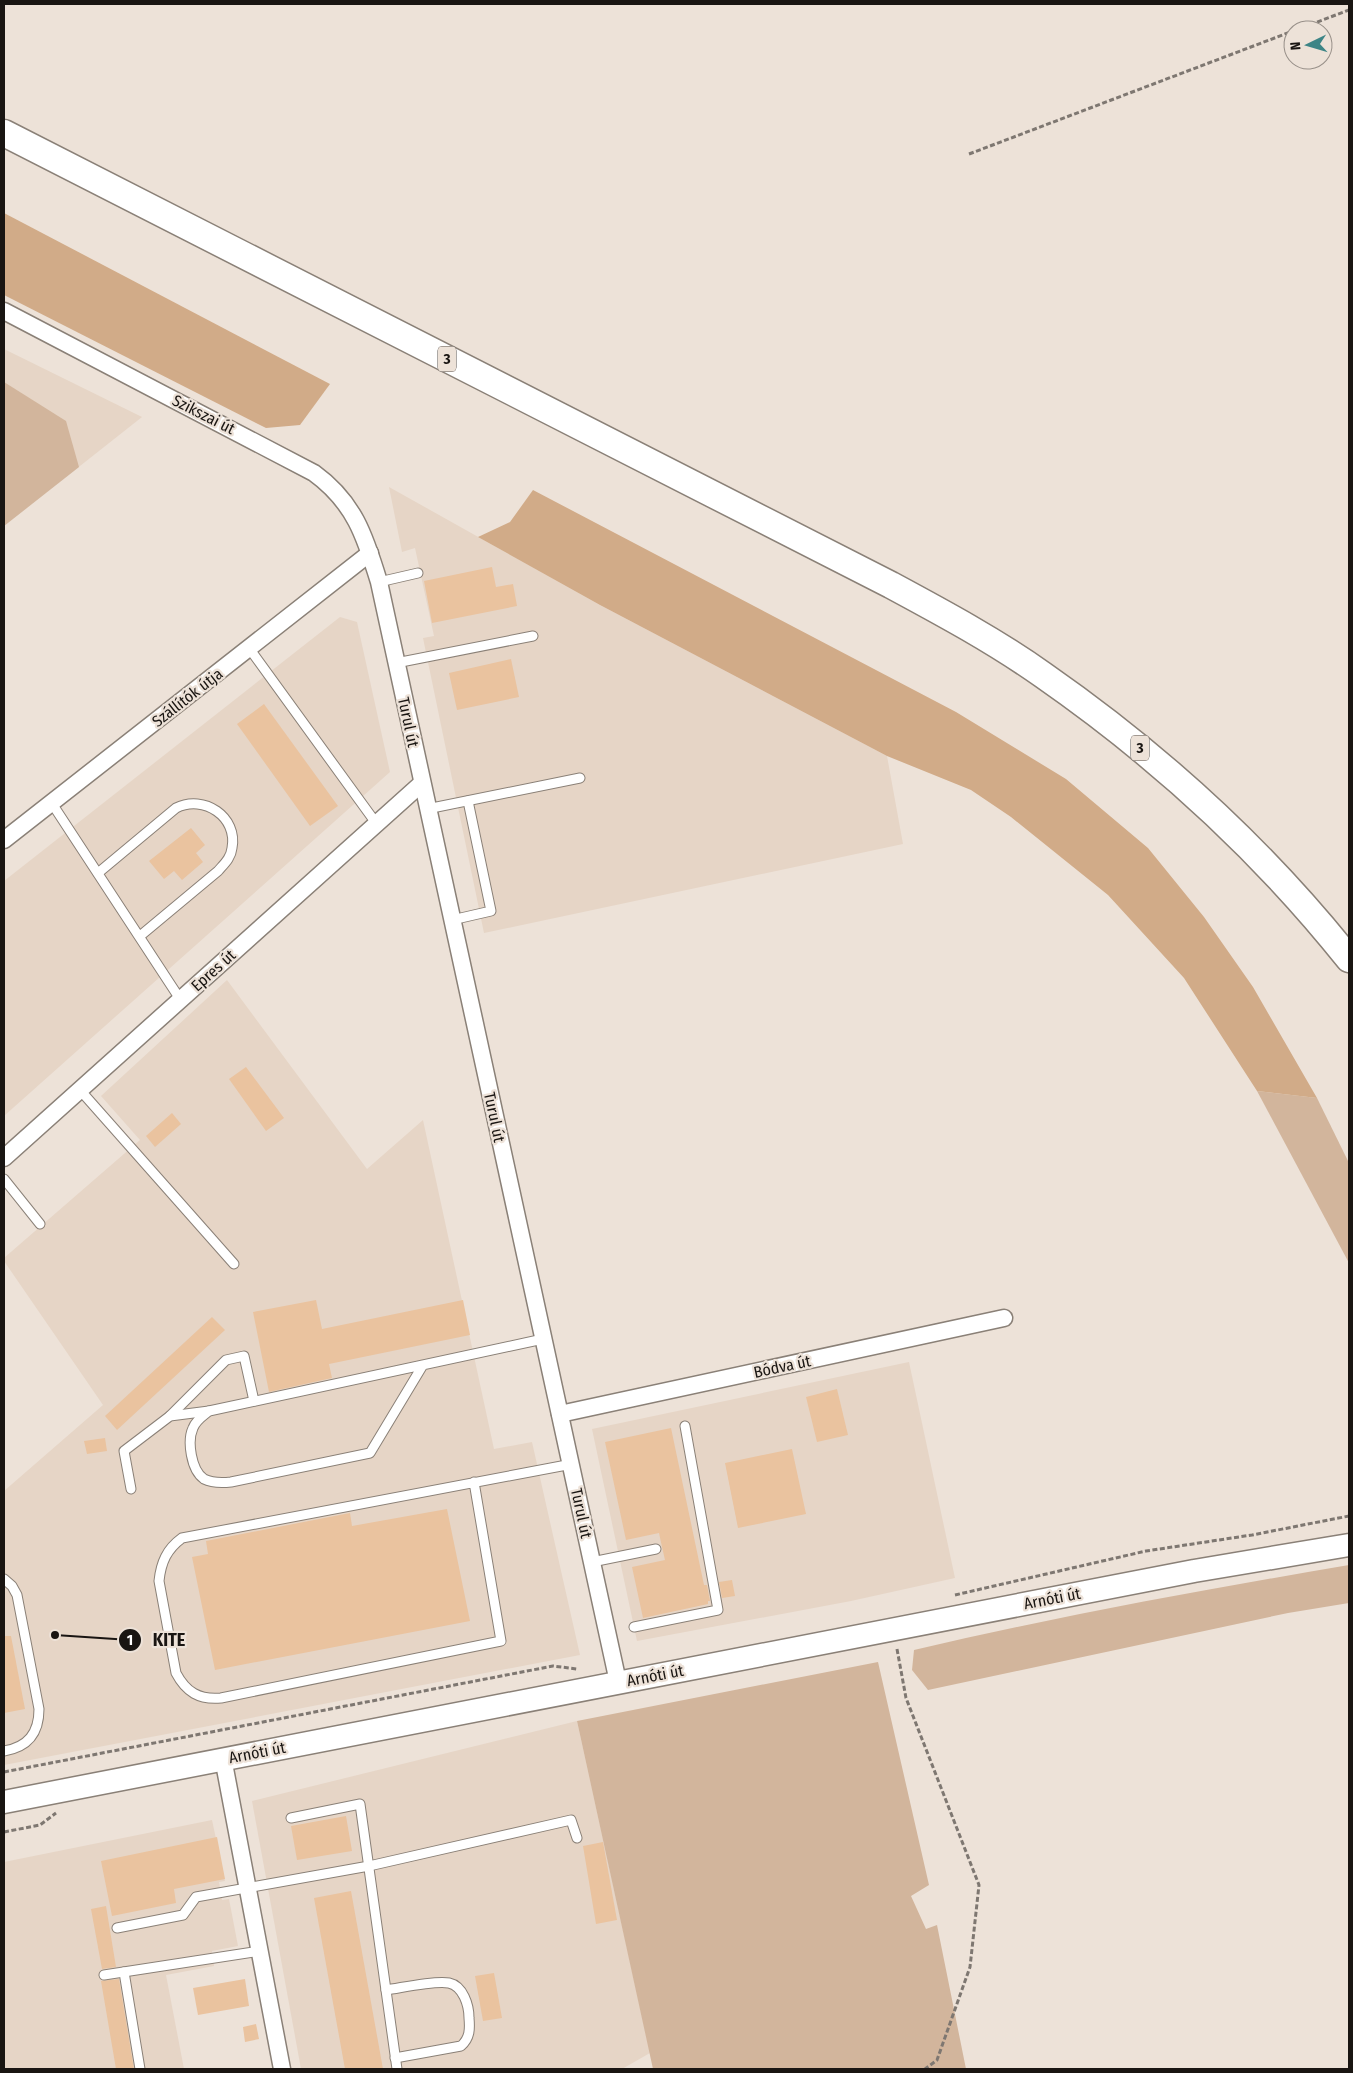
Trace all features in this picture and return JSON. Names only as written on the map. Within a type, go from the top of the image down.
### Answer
[{"type":"main road","name":"3","points":[[4,133],[891,585],[991,641],[1043,674],[1150,755],[1254,851],[1310,912],[1349,959]]},
{"type":"main road","name":"Arnóti út","points":[[4,1802],[1194,1571],[1349,1543]]},
{"type":"street","name":"Szikszai út","points":[[4,311],[314,473],[326,482],[347,504],[362,531],[370,553]]},
{"type":"street","name":"Turul út","points":[[370,553],[379,582],[618,1682]]},
{"type":"street","name":"Szállítók útja","points":[[4,840],[370,553]]},
{"type":"street","name":"Epres út","points":[[4,1158],[376,823],[422,784]]},
{"type":"street","name":"Bódva út","points":[[560,1414],[1004,1318]]},
{"type":"street","points":[[223,1758],[282,2069]]},
{"type":"lane","points":[[379,582],[418,573]]},
{"type":"lane","points":[[396,663],[533,636]]},
{"type":"lane","points":[[249,648],[376,823]]},
{"type":"lane","points":[[427,809],[580,778]]},
{"type":"lane","points":[[452,920],[491,911],[468,801]]},
{"type":"lane","points":[[52,802],[180,999]]},
{"type":"lane","points":[[98,873],[176,808],[184,804],[202,803],[212,808],[226,821],[232,831],[233,839],[232,850],[227,860],[218,871],[140,936]]},
{"type":"lane","points":[[80,1090],[234,1264]]},
{"type":"lane","points":[[4,1179],[40,1224]]},
{"type":"lane","points":[[170,1416],[209,1411],[543,1339]]},
{"type":"lane","points":[[131,1489],[124,1451],[170,1416],[226,1360],[244,1356],[254,1401]]},
{"type":"lane","points":[[209,1411],[198,1420],[192,1429],[194,1466],[198,1474],[205,1480],[218,1483],[231,1482],[370,1453],[423,1365]]},
{"type":"lane","points":[[634,1627],[718,1610],[685,1426]]},
{"type":"lane","points":[[474,1482],[500,1641],[221,1698],[210,1699],[198,1696],[181,1683],[176,1673],[159,1581],[160,1570],[165,1557],[172,1546],[182,1538],[474,1482],[572,1464]]},
{"type":"lane","points":[[592,1562],[656,1549]]},
{"type":"lane","points":[[4,1579],[12,1586],[16,1595],[40,1709],[37,1729],[31,1738],[15,1749],[4,1751]]},
{"type":"lane","points":[[291,1818],[360,1804],[396,2069]]},
{"type":"lane","points":[[117,1928],[183,1915],[196,1897],[247,1886],[368,1866],[571,1820],[577,1838]]},
{"type":"lane","points":[[104,1975],[260,1951]]},
{"type":"lane","points":[[124,1972],[140,2069]]},
{"type":"lane","points":[[386,1990],[450,1983],[460,1990],[466,2000],[469,2014],[470,2032],[466,2041],[461,2046],[395,2058]]},
{"type":"path","points":[[1322,20],[1349,10]]},
{"type":"path","points":[[969,154],[1283,34]]},
{"type":"path","points":[[953,1596],[1146,1552],[1252,1535],[1349,1516]]},
{"type":"path","points":[[893,1629],[906,1698],[979,1884],[970,1967],[937,2060],[925,2069]]},
{"type":"path","points":[[4,1772],[553,1666],[582,1670]]},
{"type":"path","points":[[4,1832],[40,1825],[52,1818],[65,1802],[70,1789]]},
{"type":"shaded area","points":[[4,213],[330,384],[300,425],[266,428],[4,295]]},
{"type":"shaded area","points":[[4,349],[142,417],[4,526]]},
{"type":"shaded area","points":[[4,382],[66,421],[79,467],[4,526]]},
{"type":"shaded area","points":[[389,487],[600,605],[887,756],[903,844],[484,933],[423,638],[434,636],[415,548],[402,552]]},
{"type":"shaded area","points":[[533,490],[956,712],[1066,779],[1148,848],[1204,917],[1253,987],[1317,1098],[1257,1091],[1184,978],[1108,895],[1011,817],[971,790],[887,756],[600,605],[478,537],[510,522]]},
{"type":"shaded area","points":[[340,617],[357,622],[390,772],[4,1116],[4,881]]},
{"type":"shaded area","points":[[227,980],[367,1169],[423,1120],[494,1449],[532,1442],[580,1655],[4,1765],[4,1491],[103,1405],[4,1261],[4,1258],[140,1140],[101,1096]]},
{"type":"shaded area","points":[[1257,1091],[1317,1098],[1349,1163],[1349,1263]]},
{"type":"shaded area","points":[[909,1362],[955,1578],[851,1601],[637,1641],[592,1429]]},
{"type":"shaded area","points":[[1349,1565],[1349,1603],[1288,1613],[928,1690],[912,1670],[914,1650],[1131,1604]]},
{"type":"shaded area","points":[[878,1662],[929,1885],[911,1896],[926,1929],[937,1925],[966,2069],[653,2069],[577,1721]]},
{"type":"shaded area","points":[[577,1721],[650,2053],[622,2069],[301,2069],[252,1801]]},
{"type":"shaded area","points":[[212,1820],[225,1881],[219,1882],[222,1900],[229,1899],[238,1946],[212,1951],[214,1966],[166,1975],[184,2069],[4,2069],[4,1862]]},
{"type":"building","points":[[492,567],[496,587],[513,584],[517,606],[432,623],[424,581]]},
{"type":"building","points":[[511,659],[519,697],[457,710],[449,673]]},
{"type":"building","points":[[264,704],[338,806],[310,826],[237,724]]},
{"type":"building","points":[[191,828],[205,845],[196,853],[203,862],[182,880],[174,871],[164,879],[149,861]]},
{"type":"building","points":[[246,1067],[284,1118],[266,1131],[229,1079]]},
{"type":"building","points":[[172,1113],[181,1124],[155,1147],[146,1136]]},
{"type":"building","points":[[316,1300],[322,1329],[463,1300],[470,1335],[329,1364],[332,1378],[269,1392],[253,1312]]},
{"type":"building","points":[[212,1317],[225,1330],[117,1430],[105,1416]]},
{"type":"building","points":[[837,1389],[848,1435],[817,1442],[806,1397]]},
{"type":"building","points":[[671,1428],[704,1585],[707,1585],[710,1601],[708,1601],[708,1604],[643,1618],[632,1567],[665,1560],[659,1533],[626,1540],[605,1442]]},
{"type":"building","points":[[105,1438],[107,1451],[87,1454],[84,1441]]},
{"type":"building","points":[[792,1449],[806,1514],[738,1528],[725,1463]]},
{"type":"building","points":[[447,1509],[470,1621],[215,1670],[192,1557],[208,1554],[206,1541],[350,1513],[352,1526]]},
{"type":"building","points":[[732,1580],[735,1596],[722,1598],[719,1582]]},
{"type":"building","points":[[4,1636],[11,1636],[25,1709],[4,1713]]},
{"type":"building","points":[[346,1816],[352,1851],[297,1860],[291,1826]]},
{"type":"building","points":[[217,1837],[225,1879],[174,1889],[176,1903],[112,1916],[101,1861]]},
{"type":"building","points":[[603,1842],[617,1920],[596,1924],[583,1846]]},
{"type":"building","points":[[351,1891],[383,2069],[345,2069],[314,1898]]},
{"type":"building","points":[[106,1906],[116,1967],[102,1969],[91,1909]]},
{"type":"building","points":[[494,1973],[502,2018],[483,2021],[475,1976]]},
{"type":"building","points":[[119,1979],[134,2069],[116,2069],[101,1981]]},
{"type":"building","points":[[245,1979],[249,2006],[198,2015],[193,1988]]},
{"type":"building","points":[[256,2024],[259,2039],[245,2042],[243,2027]]},
{"type":"place","name":"KITE","points":[[55,1635]]}]
